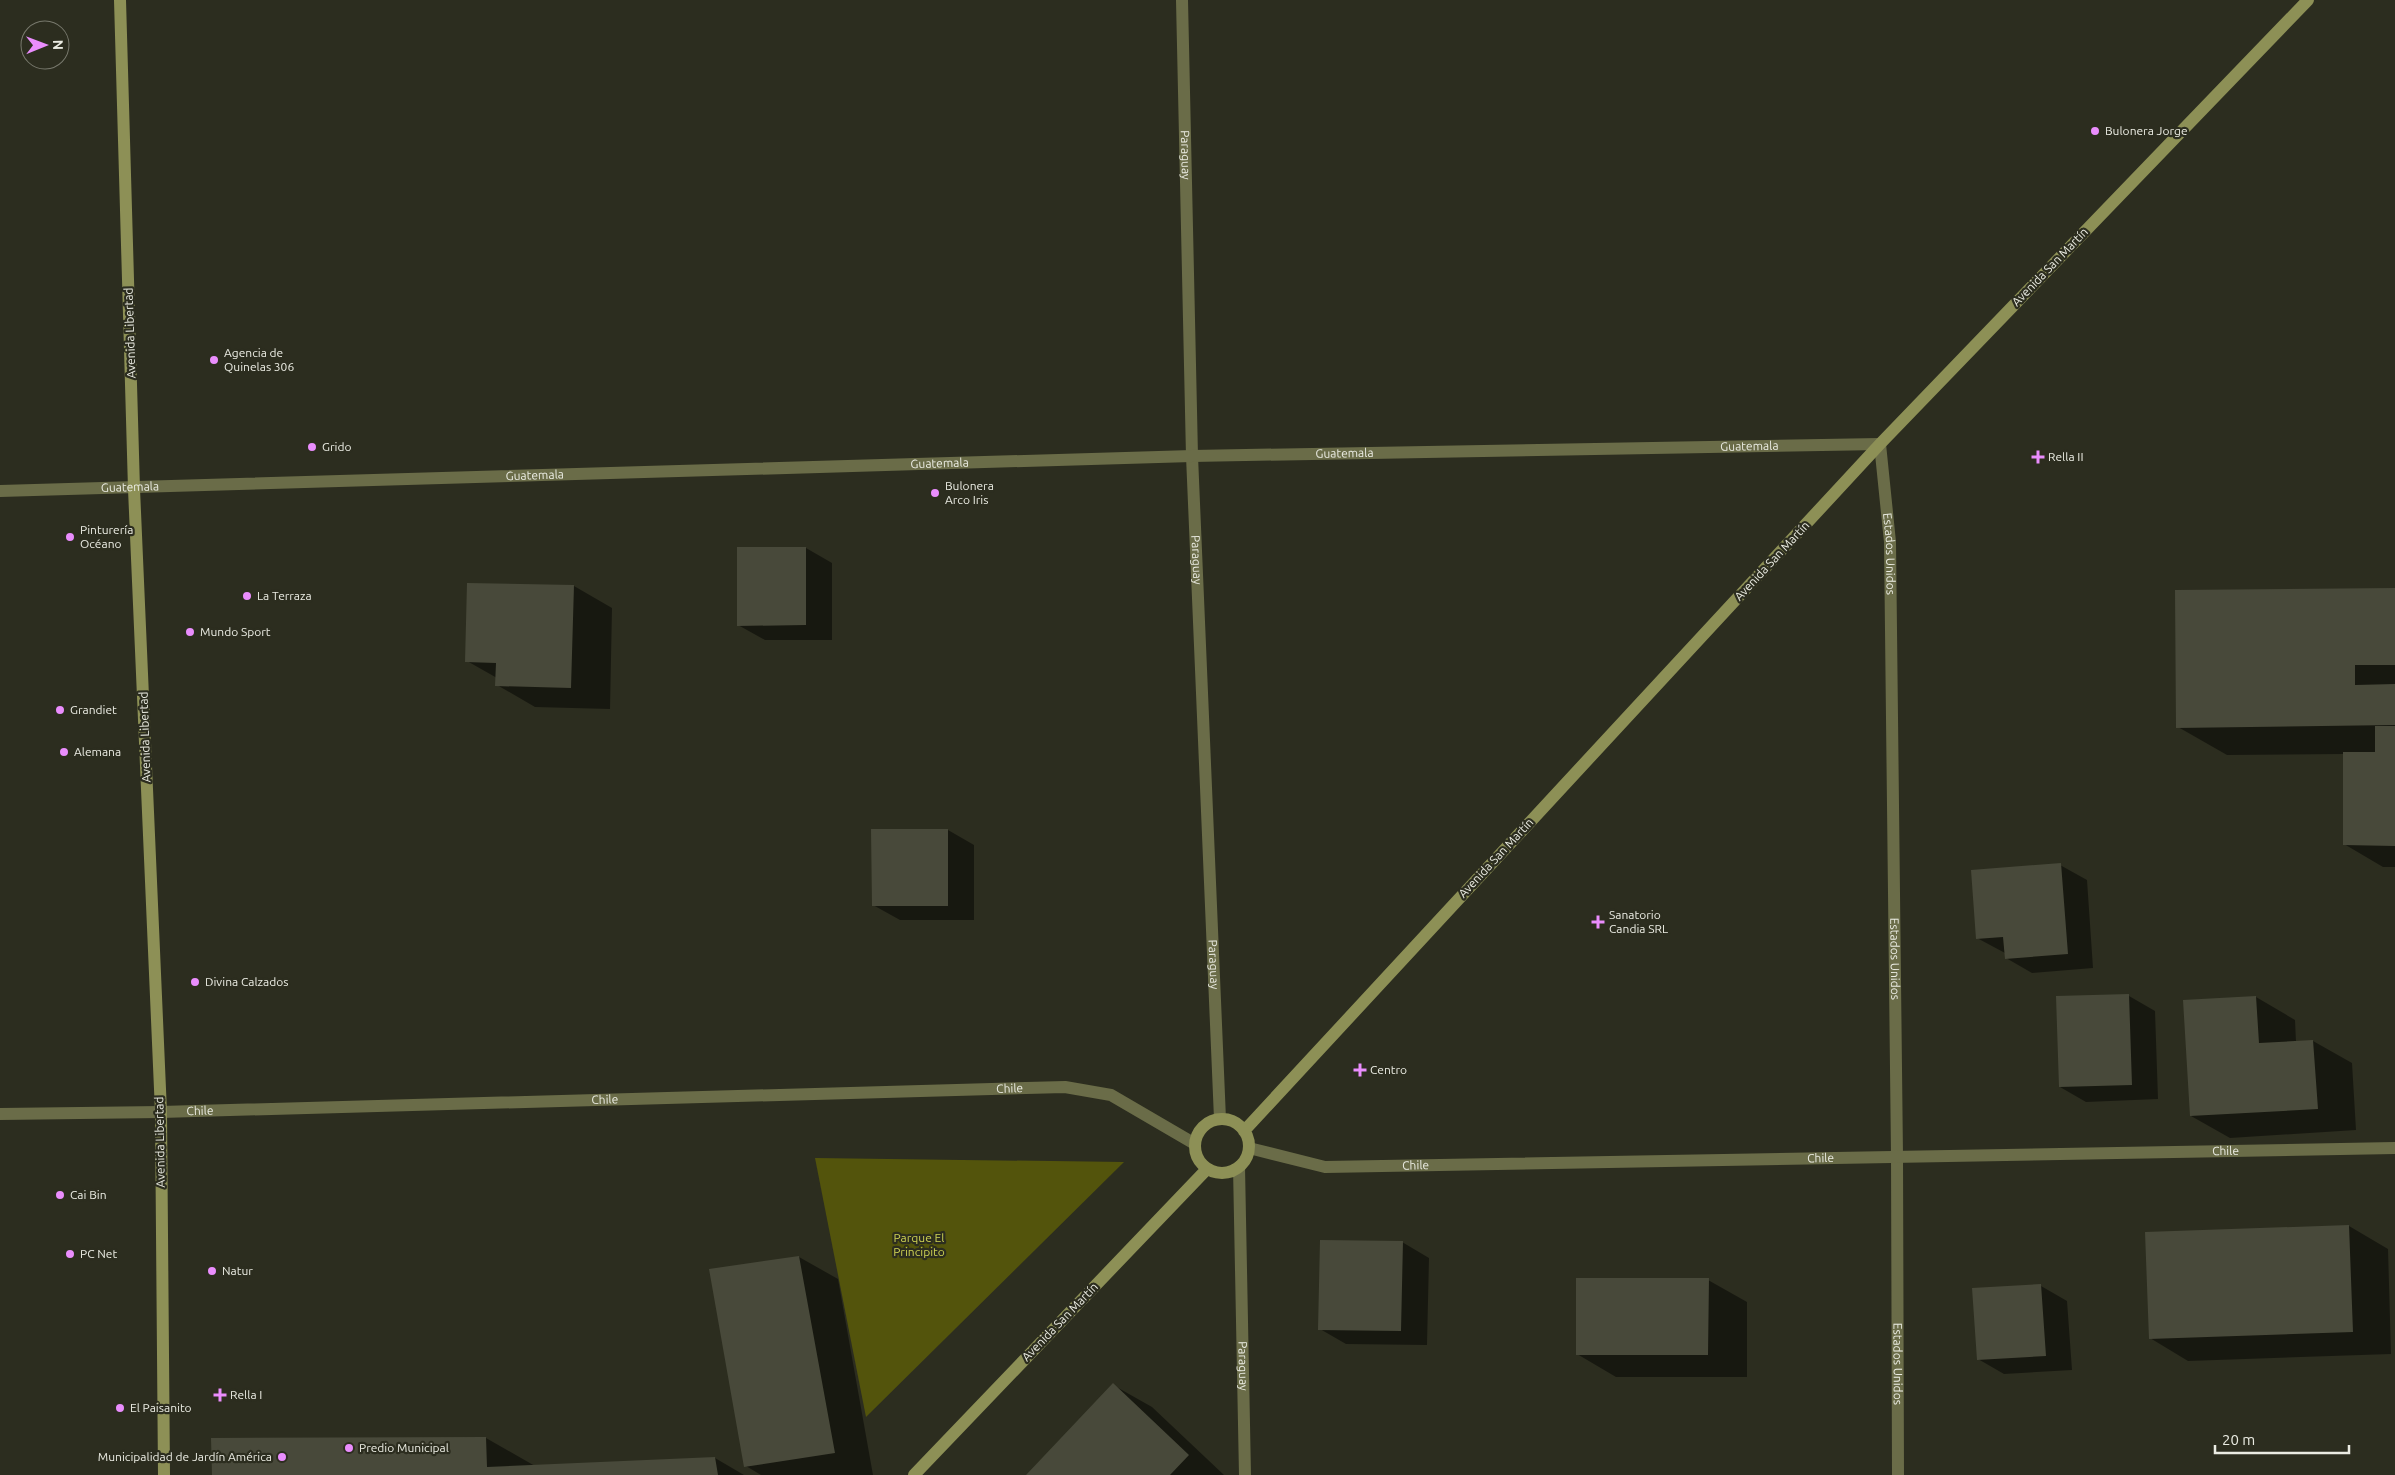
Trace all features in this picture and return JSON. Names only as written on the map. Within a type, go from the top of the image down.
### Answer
[{"type":"main road","name":"Avenida Libertad","points":[[120,0],[134,489],[161,1112],[164,1475]]},
{"type":"main road","name":"Avenida San Martín","points":[[1244,1131],[1880,444],[2308,0]]},
{"type":"main road","points":[[1229,1120],[1244,1131],[1249,1148],[1247,1156],[1239,1167],[1229,1173],[1220,1174],[1207,1169],[1199,1160],[1196,1144],[1198,1134],[1211,1121],[1229,1120]]},
{"type":"main road","name":"Avenida San Martín","points":[[914,1475],[1207,1169]]},
{"type":"street","name":"Paraguay","points":[[1182,0],[1192,456],[1220,1119]]},
{"type":"street","name":"Guatemala","points":[[0,491],[134,489],[1192,456],[1880,444]]},
{"type":"street","name":"Estados Unidos","points":[[1880,444],[1890,542],[1897,1156],[1898,1475]]},
{"type":"street","name":"Chile","points":[[0,1114],[161,1112],[1065,1087],[1112,1095],[1196,1144]]},
{"type":"street","name":"Chile","points":[[1249,1148],[1325,1167],[2395,1148]]},
{"type":"street","name":"Paraguay","points":[[1239,1167],[1244,1475]]},
{"type":"green space","name":"Parque El Principito","points":[[815,1158],[1124,1162],[866,1417]]},
{"type":"building","points":[[737,547],[806,547],[806,625],[737,626]]},
{"type":"building","points":[[467,583],[574,585],[571,688],[495,686],[496,663],[465,662]]},
{"type":"building","points":[[2395,588],[2395,665],[2355,665],[2355,685],[2395,684],[2395,725],[2176,728],[2175,590]]},
{"type":"building","points":[[2375,726],[2395,726],[2395,846],[2343,845],[2343,752],[2375,752]]},
{"type":"building","points":[[871,829],[948,829],[948,906],[872,906]]},
{"type":"building","points":[[2061,863],[2068,954],[2005,959],[2003,937],[1976,939],[1971,870]]},
{"type":"building","points":[[2129,994],[2132,1085],[2059,1087],[2056,996]]},
{"type":"building","points":[[2256,996],[2259,1043],[2313,1040],[2318,1109],[2190,1116],[2183,1000]]},
{"type":"building","points":[[2349,1225],[2353,1332],[2149,1339],[2145,1232]]},
{"type":"building","points":[[1320,1240],[1403,1241],[1401,1331],[1318,1330]]},
{"type":"building","points":[[799,1256],[835,1453],[744,1467],[709,1269]]},
{"type":"building","points":[[1576,1278],[1709,1278],[1708,1355],[1576,1355]]},
{"type":"building","points":[[2041,1284],[2046,1356],[1977,1360],[1972,1288]]},
{"type":"building","points":[[1113,1383],[1189,1455],[1170,1475],[1026,1475]]},
{"type":"building","name":"Predio Municipal","points":[[486,1437],[487,1467],[715,1457],[718,1475],[212,1475],[211,1438]]},
{"type":"place","name":"Bulonera Jorge","points":[[2095,131]]},
{"type":"place","name":"Agencia de Quinelas 306","points":[[214,360]]},
{"type":"place","name":"Grido","points":[[312,447]]},
{"type":"place","name":"Rella II","points":[[2038,457]]},
{"type":"place","name":"Bulonera Arco Iris","points":[[935,493]]},
{"type":"place","name":"Pinturería Océano","points":[[70,537]]},
{"type":"place","name":"La Terraza","points":[[247,596]]},
{"type":"place","name":"Mundo Sport","points":[[190,632]]},
{"type":"place","name":"Grandiet","points":[[60,710]]},
{"type":"place","name":"Alemana","points":[[64,752]]},
{"type":"place","name":"Sanatorio Candia SRL","points":[[1598,922]]},
{"type":"place","name":"Divina Calzados","points":[[195,982]]},
{"type":"place","name":"Centro","points":[[1360,1070]]},
{"type":"place","name":"Cai Bin","points":[[60,1195]]},
{"type":"place","name":"PC Net","points":[[70,1254]]},
{"type":"place","name":"Natur","points":[[212,1271]]},
{"type":"place","name":"Rella I","points":[[220,1395]]},
{"type":"place","name":"El Paisanito","points":[[120,1408]]},
{"type":"place","name":"Predio Municipal","points":[[349,1448]]},
{"type":"place","name":"Municipalidad de Jardín América","points":[[282,1457]]}]
